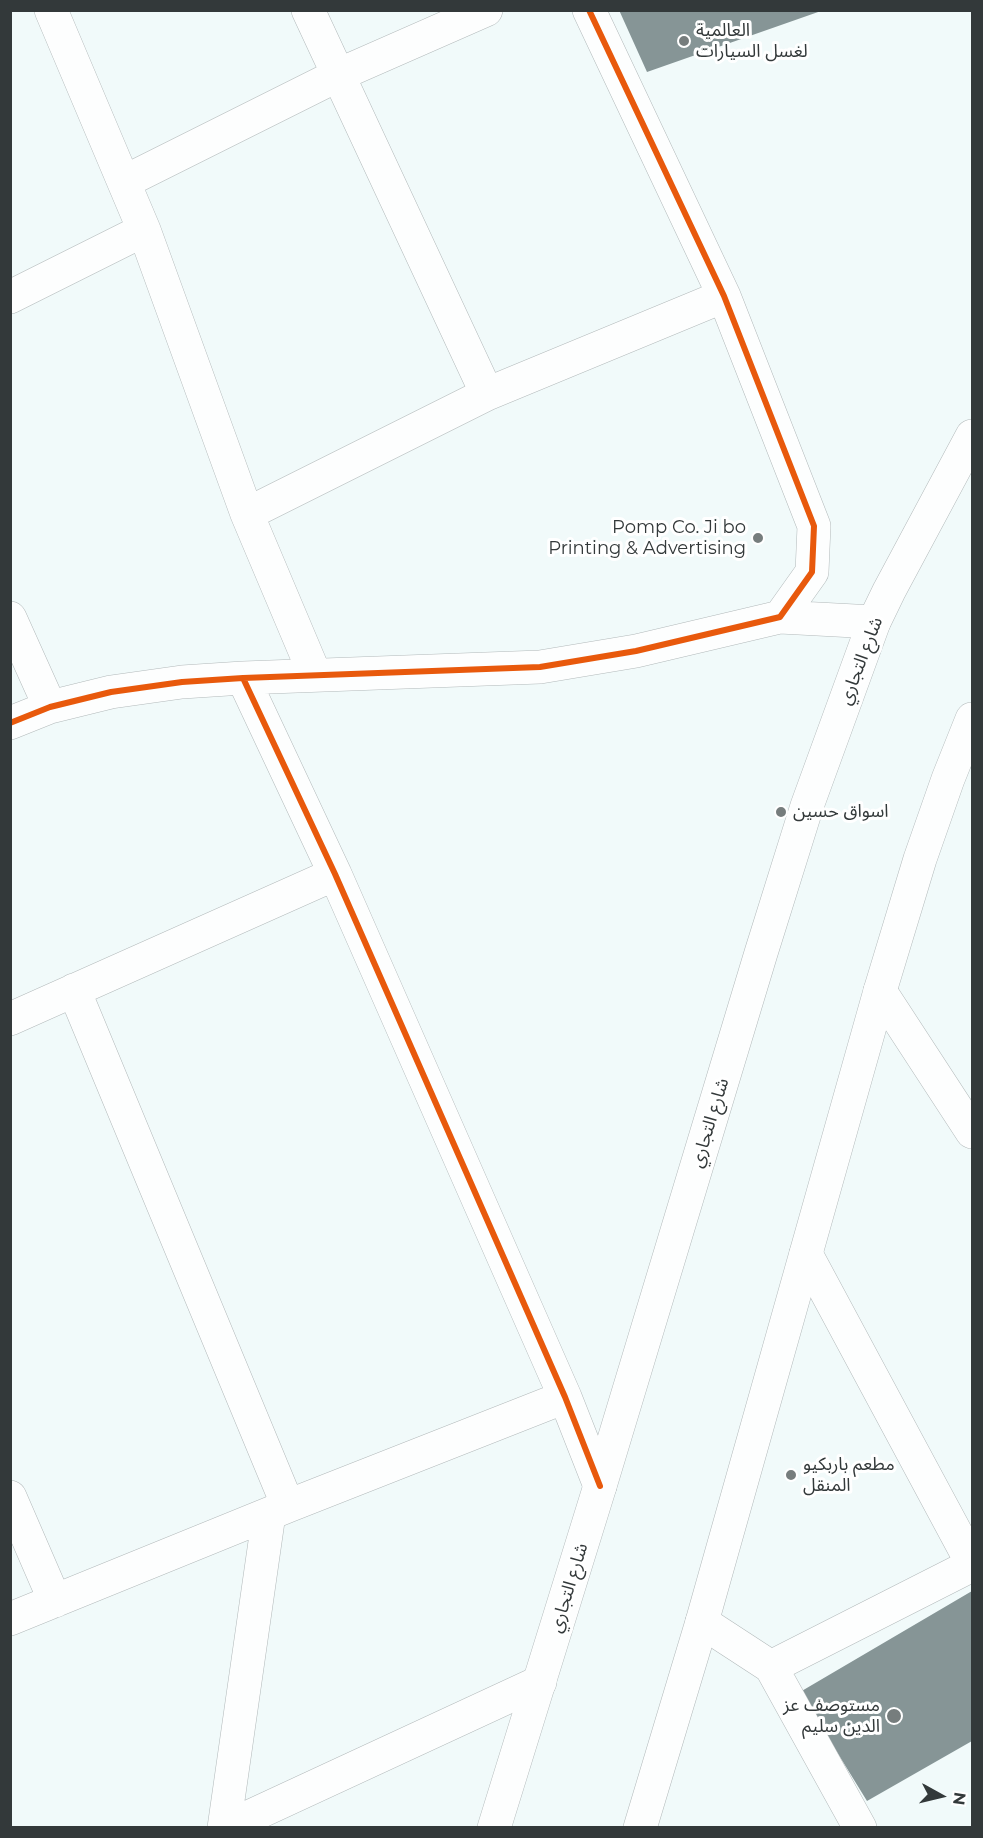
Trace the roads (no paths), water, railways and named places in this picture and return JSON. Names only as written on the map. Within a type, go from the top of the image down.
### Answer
[{"type":"street","points":[[51,10],[144,230],[247,514],[315,675]]},
{"type":"street","points":[[308,10],[487,394]]},
{"type":"street","points":[[124,182],[338,75],[486,10]]},
{"type":"street","points":[[590,10],[724,296],[814,526],[812,572],[780,617]]},
{"type":"street","points":[[10,297],[144,230]]},
{"type":"street","points":[[247,514],[487,394],[724,296]]},
{"type":"street","name":"شارع التجاري","points":[[494,1827],[807,806],[874,622],[972,436]]},
{"type":"street","points":[[10,723],[50,707],[111,692],[182,682],[540,667],[636,651],[780,617],[874,622]]},
{"type":"street","points":[[10,618],[50,707]]},
{"type":"street","points":[[243,678],[334,874],[565,1397],[600,1486]]},
{"type":"street","points":[[640,1827],[702,1622],[880,991],[920,859],[972,719]]},
{"type":"street","points":[[10,1019],[334,874]]},
{"type":"street","points":[[74,990],[278,1510],[225,1827]]},
{"type":"street","points":[[880,991],[972,1132]]},
{"type":"street","points":[[771,1667],[972,1564],[806,1254]]},
{"type":"street","points":[[10,1619],[565,1397]]},
{"type":"street","points":[[10,1497],[55,1601]]},
{"type":"street","points":[[702,1622],[771,1667],[860,1827]]},
{"type":"street","points":[[225,1827],[540,1682]]},
{"type":"place","name":"العالمية لغسل السيارات","points":[[684,41]]},
{"type":"place","name":"Pomp Co. Ji bo Printing & Advertising","points":[[758,538]]},
{"type":"place","name":"اسواق حسين","points":[[781,812]]},
{"type":"place","name":"مطعم باربكيو المنقل","points":[[791,1475]]},
{"type":"place","name":"مستوصف عز الدين سليم","points":[[894,1716]]}]
